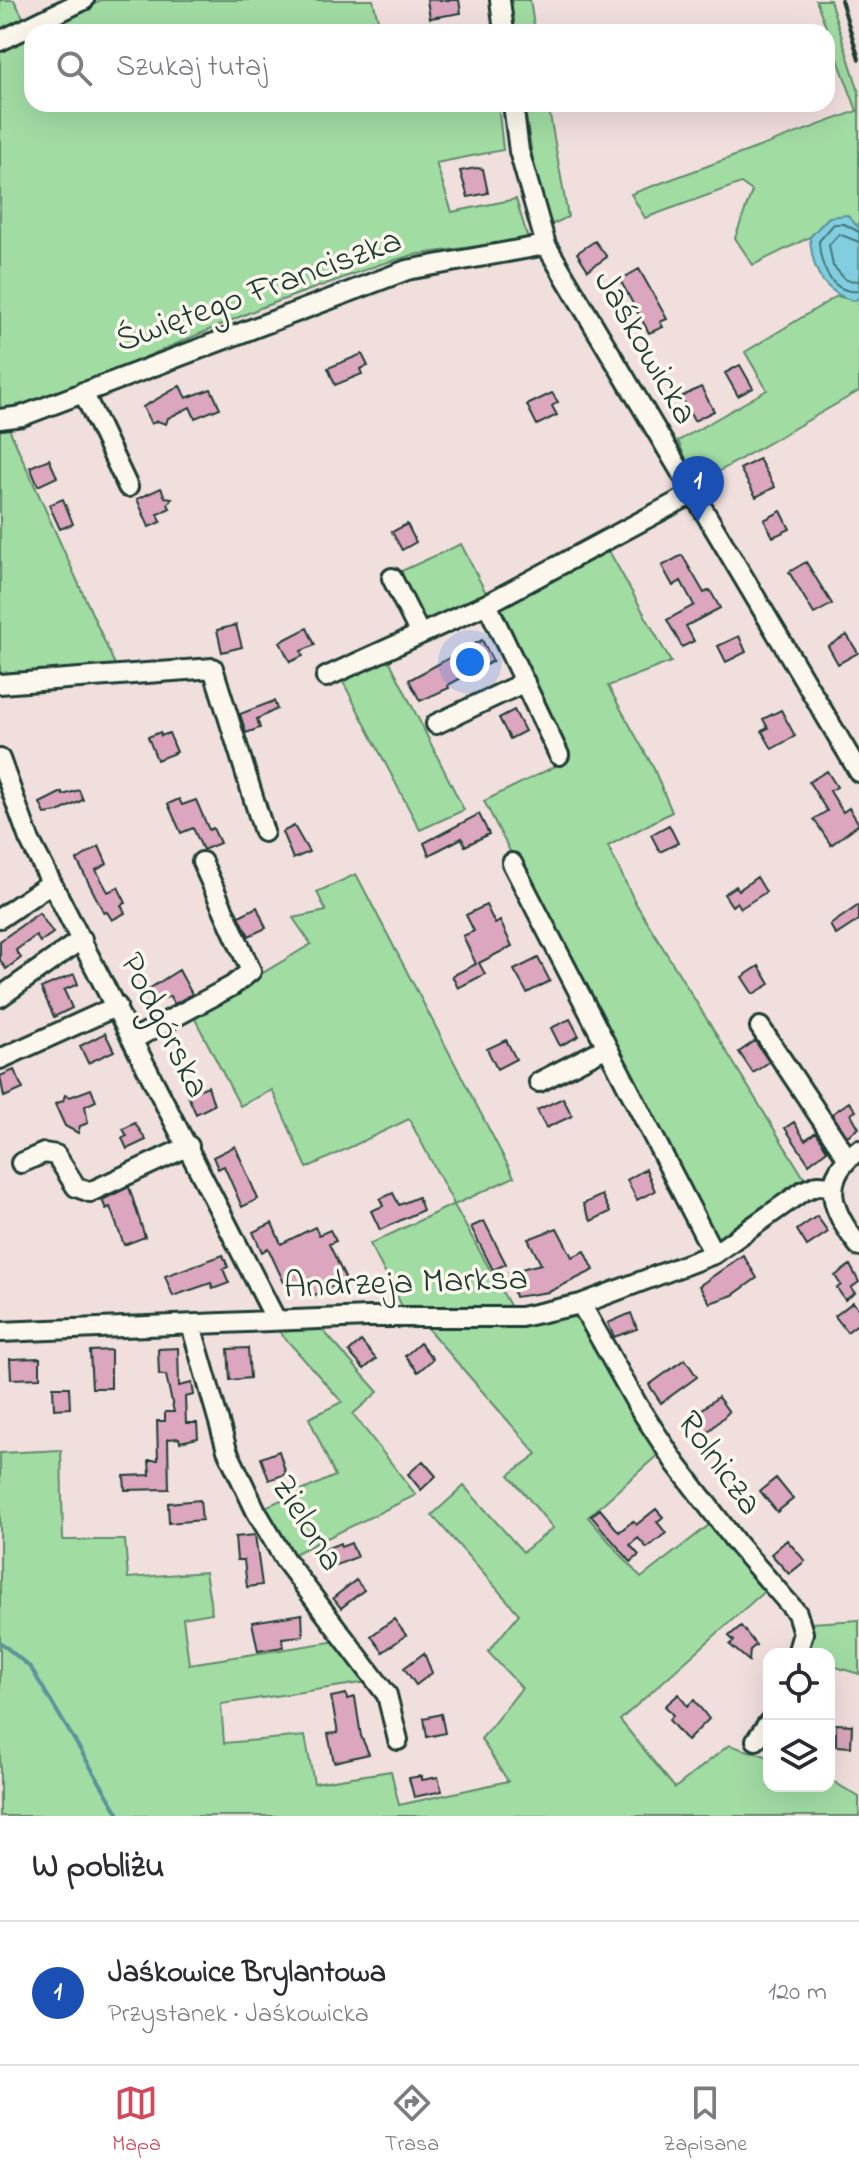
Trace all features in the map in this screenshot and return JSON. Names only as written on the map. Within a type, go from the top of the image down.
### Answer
[{"type":"street","points":[[35,24],[84,0]]},
{"type":"street","points":[[500,0],[503,24]]},
{"type":"street","points":[[0,41],[24,29]]},
{"type":"street","name":"Jaśkowicka","points":[[514,112],[519,151],[546,245],[859,772]]},
{"type":"street","name":"Świętego Franciszka","points":[[0,419],[22,416],[407,270],[546,245]]},
{"type":"street","points":[[83,392],[128,487]]},
{"type":"street","points":[[326,677],[487,604],[692,494]]},
{"type":"street","points":[[392,578],[420,634]]},
{"type":"street","points":[[487,604],[559,755]]},
{"type":"street","points":[[0,684],[213,668],[264,832]]},
{"type":"street","points":[[436,724],[525,682]]},
{"type":"street","name":"Podgórska","points":[[0,759],[15,806],[51,883],[276,1320]]},
{"type":"street","points":[[134,1039],[232,986],[251,971],[202,862]]},
{"type":"street","points":[[512,863],[714,1254]]},
{"type":"street","points":[[0,918],[51,883]]},
{"type":"street","points":[[0,997],[82,939]]},
{"type":"street","points":[[0,1059],[117,1006]]},
{"type":"street","points":[[760,1027],[854,1155],[833,1186],[836,1211],[859,1246]]},
{"type":"street","points":[[539,1082],[607,1047]]},
{"type":"street","points":[[21,1163],[44,1153],[56,1155],[76,1187],[90,1192],[189,1146]]},
{"type":"street","name":"Andrzeja Marksa","points":[[0,1332],[276,1320],[521,1317],[581,1304],[714,1254],[803,1191],[818,1185],[833,1186]]},
{"type":"street","name":"Rolnicza","points":[[581,1304],[676,1464],[738,1545],[797,1613],[803,1633],[799,1648]]},
{"type":"street","name":"Zielona","points":[[191,1325],[227,1450],[256,1511],[285,1560],[387,1695],[398,1740]]},
{"type":"street","points":[[756,1740],[763,1730]]},
{"type":"green space","points":[[0,0],[14,0],[27,24],[24,24],[24,112],[499,112],[503,150],[436,163],[452,212],[516,199],[528,239],[413,255],[381,264],[260,308],[76,387],[0,411]]},
{"type":"green space","points":[[101,0],[373,0],[379,24],[52,24]]},
{"type":"green space","points":[[509,0],[530,0],[534,24],[511,24]]},
{"type":"green space","points":[[816,0],[830,0],[859,92],[859,228],[829,217],[810,237],[753,265],[735,238],[752,191],[741,183],[645,218],[631,194],[857,111],[835,51],[835,24],[825,24]]},
{"type":"green space","points":[[525,112],[549,112],[568,217],[551,225],[535,173]]},
{"type":"green space","points":[[837,296],[853,300],[859,297],[859,391],[697,484],[678,441],[767,390],[745,352]]},
{"type":"green space","points":[[7,424],[116,667],[0,679],[0,425]]},
{"type":"green space","points":[[461,544],[487,595],[423,628],[397,573]]},
{"type":"green space","points":[[609,551],[671,662],[608,686],[653,767],[672,812],[608,846],[635,902],[804,1178],[717,1242],[709,1236],[484,801],[568,760],[495,611]]},
{"type":"green space","points":[[386,654],[464,810],[420,830],[340,676]]},
{"type":"green space","points":[[356,874],[514,1177],[454,1205],[513,1311],[405,1312],[370,1244],[454,1204],[409,1119],[307,1168],[272,1090],[240,1106],[193,1015],[311,944],[293,918],[326,911],[317,892]]},
{"type":"green space","points":[[577,1311],[662,1451],[588,1517],[641,1578],[713,1522],[768,1588],[620,1720],[675,1788],[729,1745],[763,1755],[763,1792],[835,1792],[835,1783],[859,1797],[859,1816],[0,1816],[0,1453],[61,1450],[63,1540],[125,1540],[128,1578],[205,1572],[212,1613],[183,1618],[189,1664],[337,1641],[368,1682],[221,1704],[224,1743],[305,1736],[314,1783],[391,1771],[399,1805],[508,1781],[481,1739],[522,1688],[488,1652],[519,1614],[432,1515],[464,1486],[523,1552],[553,1528],[509,1475],[537,1454],[421,1321]]},
{"type":"green space","points":[[319,1326],[378,1392],[353,1414],[416,1495],[290,1556],[261,1509],[335,1476],[309,1418],[342,1402],[276,1328]]},
{"type":"green space","points":[[859,1620],[859,1674],[835,1667],[835,1648],[807,1648],[811,1623]]},
{"type":"water","points":[[847,215],[859,228],[859,297],[854,301],[833,291],[820,277],[813,259],[810,237],[829,217]]},
{"type":"building","points":[[427,0],[459,0],[461,13],[430,18]]},
{"type":"building","points":[[483,169],[488,193],[468,197],[460,171]]},
{"type":"building","points":[[595,241],[607,257],[588,270],[577,253]]},
{"type":"building","points":[[639,269],[667,319],[660,322],[663,327],[649,333],[620,280]]},
{"type":"building","points":[[362,354],[368,366],[360,369],[362,374],[335,385],[328,368]]},
{"type":"building","points":[[740,365],[753,388],[738,396],[725,373]]},
{"type":"building","points":[[180,386],[186,398],[211,389],[220,408],[195,418],[190,407],[168,418],[166,424],[157,421],[151,424],[143,407]]},
{"type":"building","points":[[701,387],[714,411],[694,421],[681,397]]},
{"type":"building","points":[[552,393],[558,402],[552,406],[557,415],[537,425],[527,405]]},
{"type":"building","points":[[49,459],[57,477],[38,486],[30,467]]},
{"type":"building","points":[[759,459],[775,487],[756,497],[740,469]]},
{"type":"building","points":[[161,488],[165,497],[172,498],[168,504],[170,508],[158,514],[161,522],[149,527],[137,499]]},
{"type":"building","points":[[63,499],[73,524],[60,529],[49,505]]},
{"type":"building","points":[[781,511],[790,529],[773,537],[764,520]]},
{"type":"building","points":[[407,524],[416,542],[402,550],[392,532]]},
{"type":"building","points":[[682,555],[704,593],[710,590],[720,608],[686,626],[694,641],[682,647],[667,620],[694,605],[681,581],[673,586],[662,566]]},
{"type":"building","points":[[806,562],[832,604],[814,614],[789,572]]},
{"type":"building","points":[[236,625],[242,647],[222,652],[217,630]]},
{"type":"building","points":[[307,628],[315,645],[301,651],[303,656],[290,662],[280,642]]},
{"type":"building","points":[[847,635],[858,653],[838,664],[828,646]]},
{"type":"building","points":[[739,636],[746,652],[726,662],[718,646]]},
{"type":"building","points":[[482,640],[493,661],[448,685],[449,688],[420,701],[409,680]]},
{"type":"building","points":[[274,701],[277,709],[257,719],[260,728],[246,733],[240,714]]},
{"type":"building","points":[[514,710],[525,731],[510,739],[499,718]]},
{"type":"building","points":[[781,710],[795,736],[772,749],[762,731],[768,728],[763,719]]},
{"type":"building","points":[[160,732],[161,736],[169,733],[177,752],[157,760],[148,737]]},
{"type":"building","points":[[827,771],[837,787],[830,791],[843,812],[849,808],[859,824],[831,845],[814,819],[827,811],[809,782]]},
{"type":"building","points":[[79,790],[83,800],[58,812],[45,814],[40,803],[62,792],[63,795]]},
{"type":"building","points":[[179,799],[182,805],[196,800],[209,830],[213,828],[220,843],[203,850],[193,828],[181,833],[168,804]]},
{"type":"building","points":[[479,814],[489,834],[465,846],[462,838],[429,855],[424,843]]},
{"type":"building","points":[[669,825],[678,843],[660,852],[651,835]]},
{"type":"building","points":[[294,826],[309,852],[293,859],[282,832]]},
{"type":"building","points":[[99,846],[107,864],[96,870],[108,892],[118,887],[126,903],[121,905],[125,913],[112,920],[107,912],[104,913],[77,860]]},
{"type":"building","points":[[757,877],[766,892],[741,908],[737,902],[732,906],[724,894],[736,886],[739,890]]},
{"type":"building","points":[[486,905],[495,924],[500,921],[512,946],[479,963],[485,974],[458,988],[452,976],[476,964],[463,936],[474,931],[466,915]]},
{"type":"building","points":[[859,905],[859,920],[836,935],[830,925]]},
{"type":"building","points":[[257,907],[266,928],[249,936],[239,916]]},
{"type":"building","points":[[39,913],[53,933],[40,942],[36,936],[16,950],[21,958],[6,969],[0,960],[0,941]]},
{"type":"building","points":[[538,958],[550,981],[527,993],[514,970]]},
{"type":"building","points":[[759,966],[770,984],[753,994],[742,977]]},
{"type":"building","points":[[179,970],[192,994],[174,1004],[170,996],[154,1002],[147,990]]},
{"type":"building","points":[[74,974],[78,984],[64,990],[72,1008],[54,1017],[41,988]]},
{"type":"building","points":[[570,1019],[579,1036],[560,1046],[551,1028]]},
{"type":"building","points":[[105,1033],[114,1051],[88,1063],[80,1046]]},
{"type":"building","points":[[506,1040],[516,1059],[497,1069],[487,1049]]},
{"type":"building","points":[[755,1041],[769,1062],[753,1073],[739,1052]]},
{"type":"building","points":[[14,1070],[23,1089],[4,1097],[0,1076]]},
{"type":"building","points":[[208,1086],[214,1105],[196,1114],[187,1094]]},
{"type":"building","points":[[91,1089],[96,1101],[85,1106],[88,1123],[80,1126],[78,1133],[65,1126],[55,1104],[63,1101],[65,1095],[70,1097]]},
{"type":"building","points":[[563,1098],[572,1116],[546,1128],[537,1110]]},
{"type":"building","points":[[849,1102],[856,1111],[851,1114],[859,1128],[847,1136],[832,1114]]},
{"type":"building","points":[[794,1122],[805,1140],[816,1132],[827,1150],[809,1164],[785,1128]]},
{"type":"building","points":[[135,1123],[146,1140],[127,1149],[122,1138],[127,1136],[123,1129]]},
{"type":"building","points":[[235,1146],[258,1199],[242,1207],[224,1166],[218,1169],[213,1157]]},
{"type":"building","points":[[646,1169],[655,1191],[637,1200],[627,1180]]},
{"type":"building","points":[[129,1187],[145,1237],[124,1245],[110,1207],[106,1209],[102,1200]]},
{"type":"building","points":[[393,1193],[399,1205],[418,1197],[423,1210],[380,1230],[371,1211],[383,1206],[380,1199]]},
{"type":"building","points":[[602,1195],[610,1212],[591,1221],[583,1204]]},
{"type":"building","points":[[817,1216],[828,1232],[807,1246],[797,1230]]},
{"type":"building","points":[[484,1221],[506,1264],[493,1270],[471,1227]]},
{"type":"building","points":[[272,1223],[281,1244],[315,1227],[319,1235],[330,1230],[336,1241],[329,1244],[346,1280],[311,1297],[303,1280],[286,1287],[268,1248],[262,1252],[253,1232]]},
{"type":"building","points":[[557,1228],[572,1257],[585,1251],[594,1270],[549,1292],[515,1297],[509,1272],[541,1264],[528,1239]]},
{"type":"building","points":[[223,1255],[228,1267],[223,1269],[229,1283],[213,1289],[211,1283],[173,1296],[165,1276]]},
{"type":"building","points":[[743,1255],[757,1278],[733,1295],[710,1303],[699,1286]]},
{"type":"building","points":[[850,1265],[859,1282],[851,1288],[855,1293],[845,1300],[837,1288],[841,1285],[835,1276]]},
{"type":"building","points":[[853,1302],[859,1310],[859,1323],[847,1332],[835,1316]]},
{"type":"building","points":[[631,1313],[637,1329],[614,1337],[608,1323]]},
{"type":"building","points":[[361,1341],[376,1359],[364,1369],[349,1352]]},
{"type":"building","points":[[420,1343],[433,1359],[418,1372],[405,1356]]},
{"type":"building","points":[[178,1348],[179,1386],[192,1383],[194,1395],[185,1397],[186,1423],[197,1423],[198,1438],[180,1442],[179,1438],[168,1439],[169,1489],[125,1490],[124,1476],[150,1475],[149,1460],[158,1460],[157,1421],[165,1421],[165,1412],[174,1412],[166,1375],[159,1375],[158,1349]]},
{"type":"building","points":[[248,1348],[250,1378],[230,1380],[228,1349]]},
{"type":"building","points":[[111,1350],[111,1388],[92,1388],[90,1351]]},
{"type":"building","points":[[40,1358],[40,1378],[11,1379],[10,1359]]},
{"type":"building","points":[[685,1359],[697,1377],[661,1403],[649,1385]]},
{"type":"building","points":[[53,1387],[69,1387],[70,1408],[54,1409]]},
{"type":"building","points":[[718,1397],[729,1412],[705,1435],[692,1417]]},
{"type":"building","points":[[279,1451],[286,1474],[269,1480],[261,1458]]},
{"type":"building","points":[[423,1461],[436,1476],[421,1490],[408,1474]]},
{"type":"building","points":[[776,1478],[793,1499],[777,1512],[760,1491]]},
{"type":"building","points":[[200,1500],[202,1520],[169,1523],[168,1503]]},
{"type":"building","points":[[600,1509],[619,1532],[633,1521],[636,1525],[656,1509],[663,1517],[657,1522],[666,1533],[647,1548],[638,1538],[630,1545],[639,1555],[631,1562],[591,1516]]},
{"type":"building","points":[[255,1535],[262,1585],[247,1587],[244,1560],[237,1560],[235,1537]]},
{"type":"building","points":[[787,1540],[805,1561],[789,1574],[771,1554]]},
{"type":"building","points":[[340,1543],[341,1547],[351,1543],[357,1557],[331,1567],[323,1550]]},
{"type":"building","points":[[356,1580],[364,1590],[341,1608],[333,1598]]},
{"type":"building","points":[[302,1614],[303,1636],[282,1638],[283,1647],[258,1651],[252,1622]]},
{"type":"building","points":[[394,1619],[406,1635],[383,1652],[371,1636]]},
{"type":"building","points":[[741,1626],[756,1645],[750,1650],[749,1661],[730,1645],[734,1641],[729,1636]]},
{"type":"building","points":[[424,1653],[432,1673],[416,1685],[404,1668]]},
{"type":"building","points":[[346,1694],[347,1699],[355,1697],[361,1736],[369,1754],[334,1762],[328,1734],[338,1733],[331,1697]]},
{"type":"building","points":[[679,1694],[687,1706],[694,1700],[709,1719],[687,1741],[669,1720],[673,1715],[665,1706]]},
{"type":"building","points":[[441,1714],[445,1733],[427,1737],[424,1718]]},
{"type":"building","points":[[836,1724],[852,1725],[851,1747],[836,1746]]},
{"type":"building","points":[[422,1776],[422,1780],[438,1777],[442,1791],[414,1797],[409,1778]]},
{"type":"waterway","points":[[0,1642],[31,1668],[120,1816]]},
{"type":"railway","points":[[841,0],[859,59]]},
{"type":"place","name":"Jaśkowice Brylantowa","points":[[698,522]]}]
